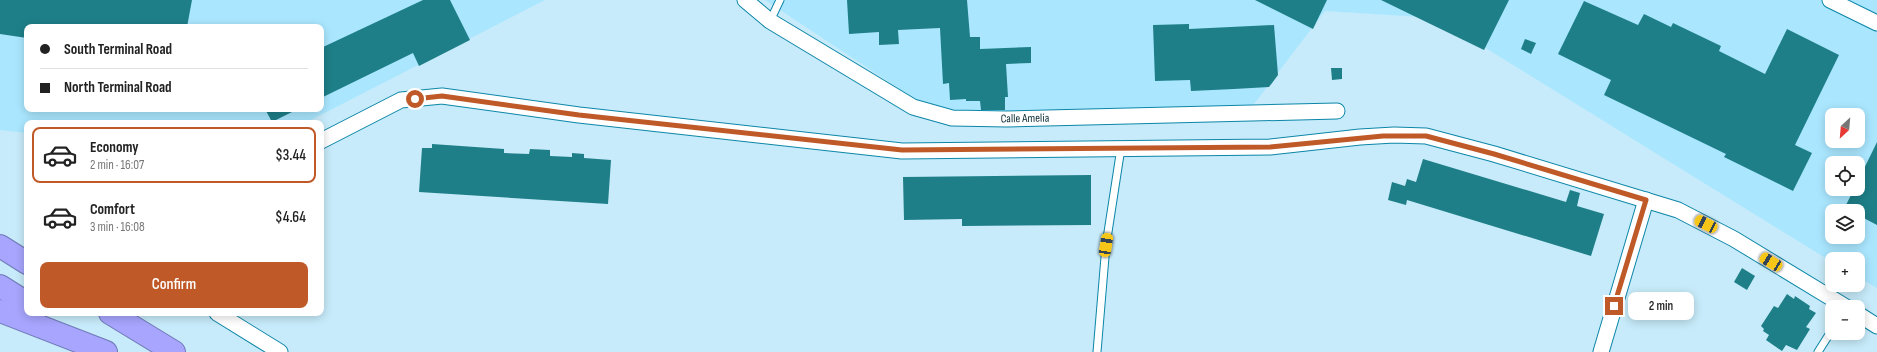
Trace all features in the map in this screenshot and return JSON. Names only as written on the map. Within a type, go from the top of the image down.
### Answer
[{"type":"highway","points":[[0,246],[24,261]]},
{"type":"highway","points":[[0,286],[24,301]]},
{"type":"highway","points":[[0,311],[106,352]]},
{"type":"highway","points":[[49,316],[106,352]]},
{"type":"highway","points":[[115,316],[174,352]]},
{"type":"street","name":"Calle Amelia","points":[[745,0],[770,21],[913,107],[952,118],[1008,119],[1337,111]]},
{"type":"street","points":[[1830,0],[1877,23]]},
{"type":"street","points":[[324,139],[401,100],[442,96],[579,115],[902,150],[1270,147],[1374,136],[1426,136],[1494,154],[1678,210],[1734,239],[1834,300]]},
{"type":"street","points":[[1601,352],[1646,200]]},
{"type":"street","points":[[222,316],[280,352]]},
{"type":"street","points":[[1865,318],[1877,326]]},
{"type":"lane","points":[[770,21],[780,0]]},
{"type":"lane","points":[[1096,352],[1106,245],[1121,148]]},
{"type":"lane","points":[[1818,352],[1826,340]]},
{"type":"shaded area","points":[[0,0],[545,0],[311,120],[24,120],[24,133],[0,130]]},
{"type":"shaded area","points":[[765,0],[1877,0],[1877,288],[1865,281],[1865,252],[1825,252],[1825,258],[1437,18],[1325,11],[1251,108],[976,115],[919,102]]},
{"type":"building","points":[[0,0],[192,0],[188,24],[24,24],[24,38],[0,34]]},
{"type":"building","points":[[423,0],[450,0],[470,40],[419,66],[413,53],[324,97],[324,47]]},
{"type":"building","points":[[847,0],[967,0],[970,37],[980,37],[980,49],[1031,47],[1031,63],[1006,64],[1008,97],[1005,97],[1005,110],[981,110],[980,101],[966,101],[966,99],[950,100],[949,83],[943,84],[940,28],[898,30],[899,44],[879,45],[879,32],[849,34]]},
{"type":"building","points":[[1255,0],[1327,0],[1313,29]]},
{"type":"building","points":[[1381,0],[1509,0],[1484,50]]},
{"type":"building","points":[[1584,1],[1638,25],[1644,14],[1671,27],[1673,23],[1721,46],[1719,51],[1765,74],[1787,29],[1839,55],[1795,145],[1812,153],[1793,191],[1724,157],[1726,154],[1604,95],[1611,80],[1558,54]]},
{"type":"building","points":[[1189,24],[1189,29],[1274,25],[1278,75],[1269,87],[1234,89],[1191,91],[1190,80],[1155,81],[1153,25]]},
{"type":"building","points":[[1525,39],[1536,43],[1531,54],[1521,49]]},
{"type":"building","points":[[1331,68],[1342,68],[1342,79],[1332,80]]},
{"type":"building","points":[[267,112],[292,112],[276,120],[271,120]]},
{"type":"building","points":[[1877,142],[1877,225],[1865,219],[1865,204],[1846,204],[1850,196],[1865,196],[1865,167]]},
{"type":"building","points":[[432,144],[504,149],[504,153],[529,154],[530,149],[550,150],[550,156],[572,157],[572,153],[584,154],[584,158],[611,160],[608,204],[419,192],[422,148],[432,148]]},
{"type":"building","points":[[1423,159],[1566,202],[1570,190],[1580,193],[1577,206],[1604,214],[1591,256],[1407,200],[1406,205],[1388,200],[1392,182],[1405,186],[1407,179],[1416,182]]},
{"type":"building","points":[[1091,175],[1091,225],[962,226],[962,219],[904,220],[903,177]]},
{"type":"building","points":[[1742,268],[1755,276],[1747,290],[1734,282]]},
{"type":"building","points":[[1787,294],[1794,299],[1795,296],[1810,306],[1809,309],[1816,313],[1806,327],[1810,329],[1797,350],[1786,345],[1782,351],[1766,340],[1769,335],[1763,331],[1764,329],[1761,326],[1774,306],[1778,308]]},
{"type":"route","points":[[415,99],[442,96],[579,115],[902,150],[1270,147],[1360,137],[1394,135],[1426,136],[1494,154],[1646,200],[1614,306]]}]
